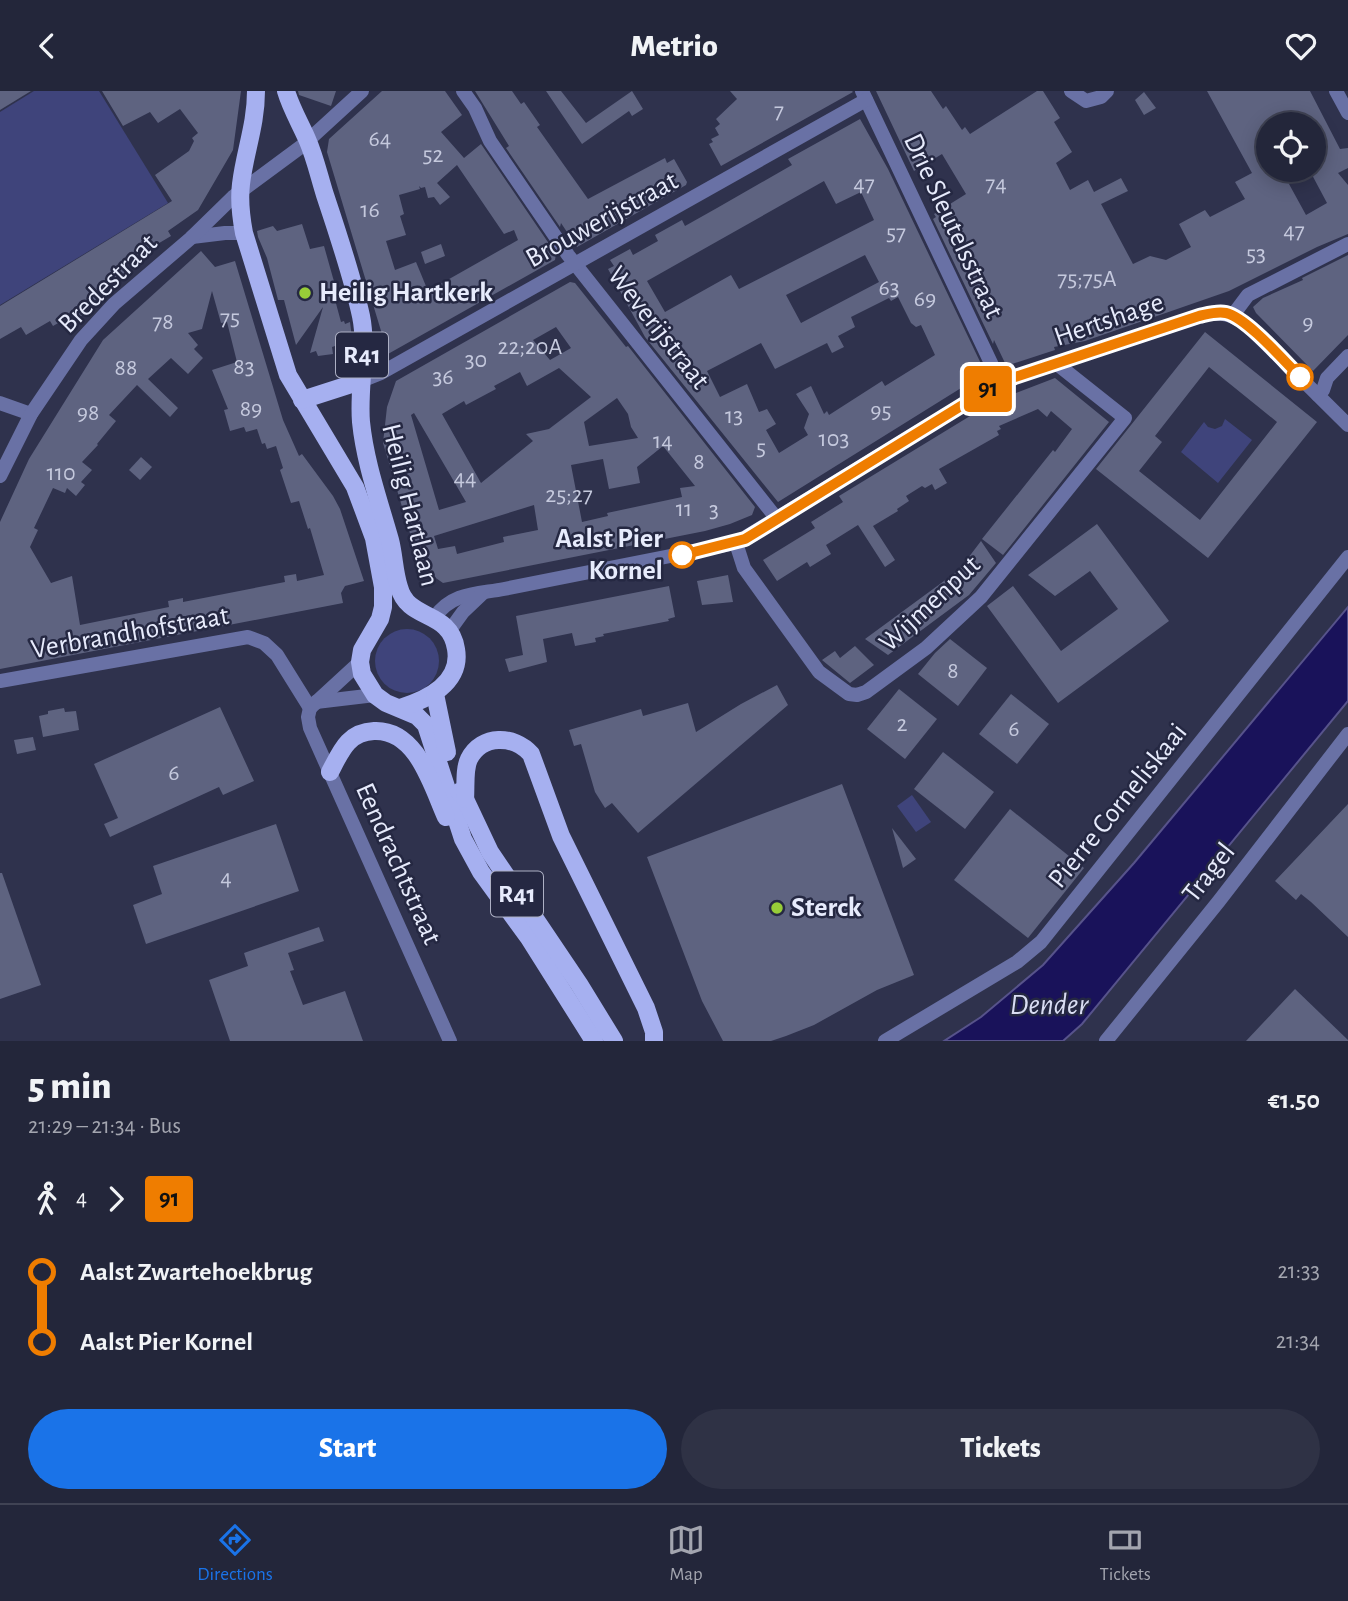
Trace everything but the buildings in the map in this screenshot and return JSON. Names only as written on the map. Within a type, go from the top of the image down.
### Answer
[{"type":"main road","name":"Heilig Hartlaan","points":[[256,91],[256,117],[241,191],[243,233],[288,375],[355,487],[374,538],[383,587],[383,607],[380,619],[366,639],[360,662]]},
{"type":"main road","name":"Heilig Hartlaan","points":[[286,91],[308,140],[338,233],[361,319],[361,422],[366,453],[391,543],[398,586],[407,604],[417,611],[435,617],[450,631]]},
{"type":"main road","name":"R41","points":[[302,400],[361,381]]},
{"type":"main road","points":[[400,708],[435,694],[448,679],[455,663],[457,649],[450,631]]},
{"type":"main road","points":[[360,662],[367,686],[375,695]]},
{"type":"main road","name":"R41","points":[[435,694],[443,739],[460,795],[465,799],[490,852],[572,988],[594,1041]]},
{"type":"main road","name":"R41","points":[[375,695],[386,703],[417,716],[426,725],[463,839],[481,872],[529,938],[614,1041]]},
{"type":"main road","points":[[330,772],[341,750],[356,734],[376,731],[398,736],[411,747],[450,826],[463,839]]},
{"type":"main road","points":[[465,799],[467,762],[481,747],[494,740],[508,740],[517,742],[531,754],[571,857],[646,1008],[654,1032],[654,1041]]},
{"type":"street","name":"Bredestraat","points":[[0,476],[31,414],[81,340],[134,286],[241,191],[308,140],[362,91]]},
{"type":"street","name":"Weverijstraat","points":[[463,91],[475,108],[490,141],[575,264],[777,519]]},
{"type":"street","points":[[1071,91],[1086,101],[1101,97],[1107,91]]},
{"type":"street","points":[[1336,91],[1348,113]]},
{"type":"street","name":"Brouwerijstraat","points":[[361,381],[381,373],[575,264],[864,95]]},
{"type":"street","name":"Drie Sleutelsstraat","points":[[864,95],[1000,382]]},
{"type":"street","name":"Bredestraat","points":[[191,238],[216,233],[243,233]]},
{"type":"street","points":[[1348,244],[1248,295],[1233,315],[1246,324],[1348,425]]},
{"type":"street","name":"Hertshage","points":[[777,519],[1000,382],[1199,316],[1215,312],[1233,315]]},
{"type":"street","points":[[1318,395],[1327,378],[1348,356]]},
{"type":"street","name":"Wijmenput","points":[[736,543],[744,568],[819,672],[849,694],[860,695],[926,648],[981,597],[1125,418],[1057,364]]},
{"type":"street","points":[[0,403],[31,414]]},
{"type":"street","points":[[435,617],[455,599],[469,593],[483,593],[736,543],[777,519]]},
{"type":"street","name":"Pierre Corneliskaai","points":[[885,1041],[1017,962],[1041,943],[1348,557]]},
{"type":"street","points":[[450,631],[463,612],[483,593]]},
{"type":"street","name":"Verbrandhofstraat","points":[[0,681],[248,637],[264,643],[277,655],[313,705]]},
{"type":"street","points":[[313,705],[360,662]]},
{"type":"street","points":[[313,705],[375,695]]},
{"type":"street","name":"Eendrachtstraat","points":[[313,705],[308,717],[310,728],[449,1040]]},
{"type":"street","name":"Tragel","points":[[1106,1041],[1348,734]]},
{"type":"shaded area","points":[[34,91],[99,91],[168,203],[0,305],[0,112]]},
{"type":"shaded area","points":[[1225,419],[1252,440],[1218,483],[1181,452],[1204,422],[1215,429],[1222,426]]},
{"type":"shaded area","points":[[401,629],[413,629],[430,638],[437,649],[437,673],[430,684],[413,693],[401,693],[389,688],[380,679],[375,667],[375,655],[380,643],[389,634]]},
{"type":"shaded area","points":[[912,795],[931,822],[916,832],[897,806]]},
{"type":"water","name":"Dender","points":[[1348,607],[1348,701],[1082,1024],[1063,1041],[944,1041],[981,1017],[1043,965],[1134,863]]},
{"type":"bus line","name":"91","points":[[682,555],[745,539],[1000,382],[1199,316],[1215,312],[1233,315],[1246,324],[1300,377]]},
{"type":"place","name":"Heilig Hartkerk","points":[[305,293]]},
{"type":"place","name":"Aalst Pier Kornel","points":[[682,555]]},
{"type":"place","name":"Sterck","points":[[777,908]]}]
